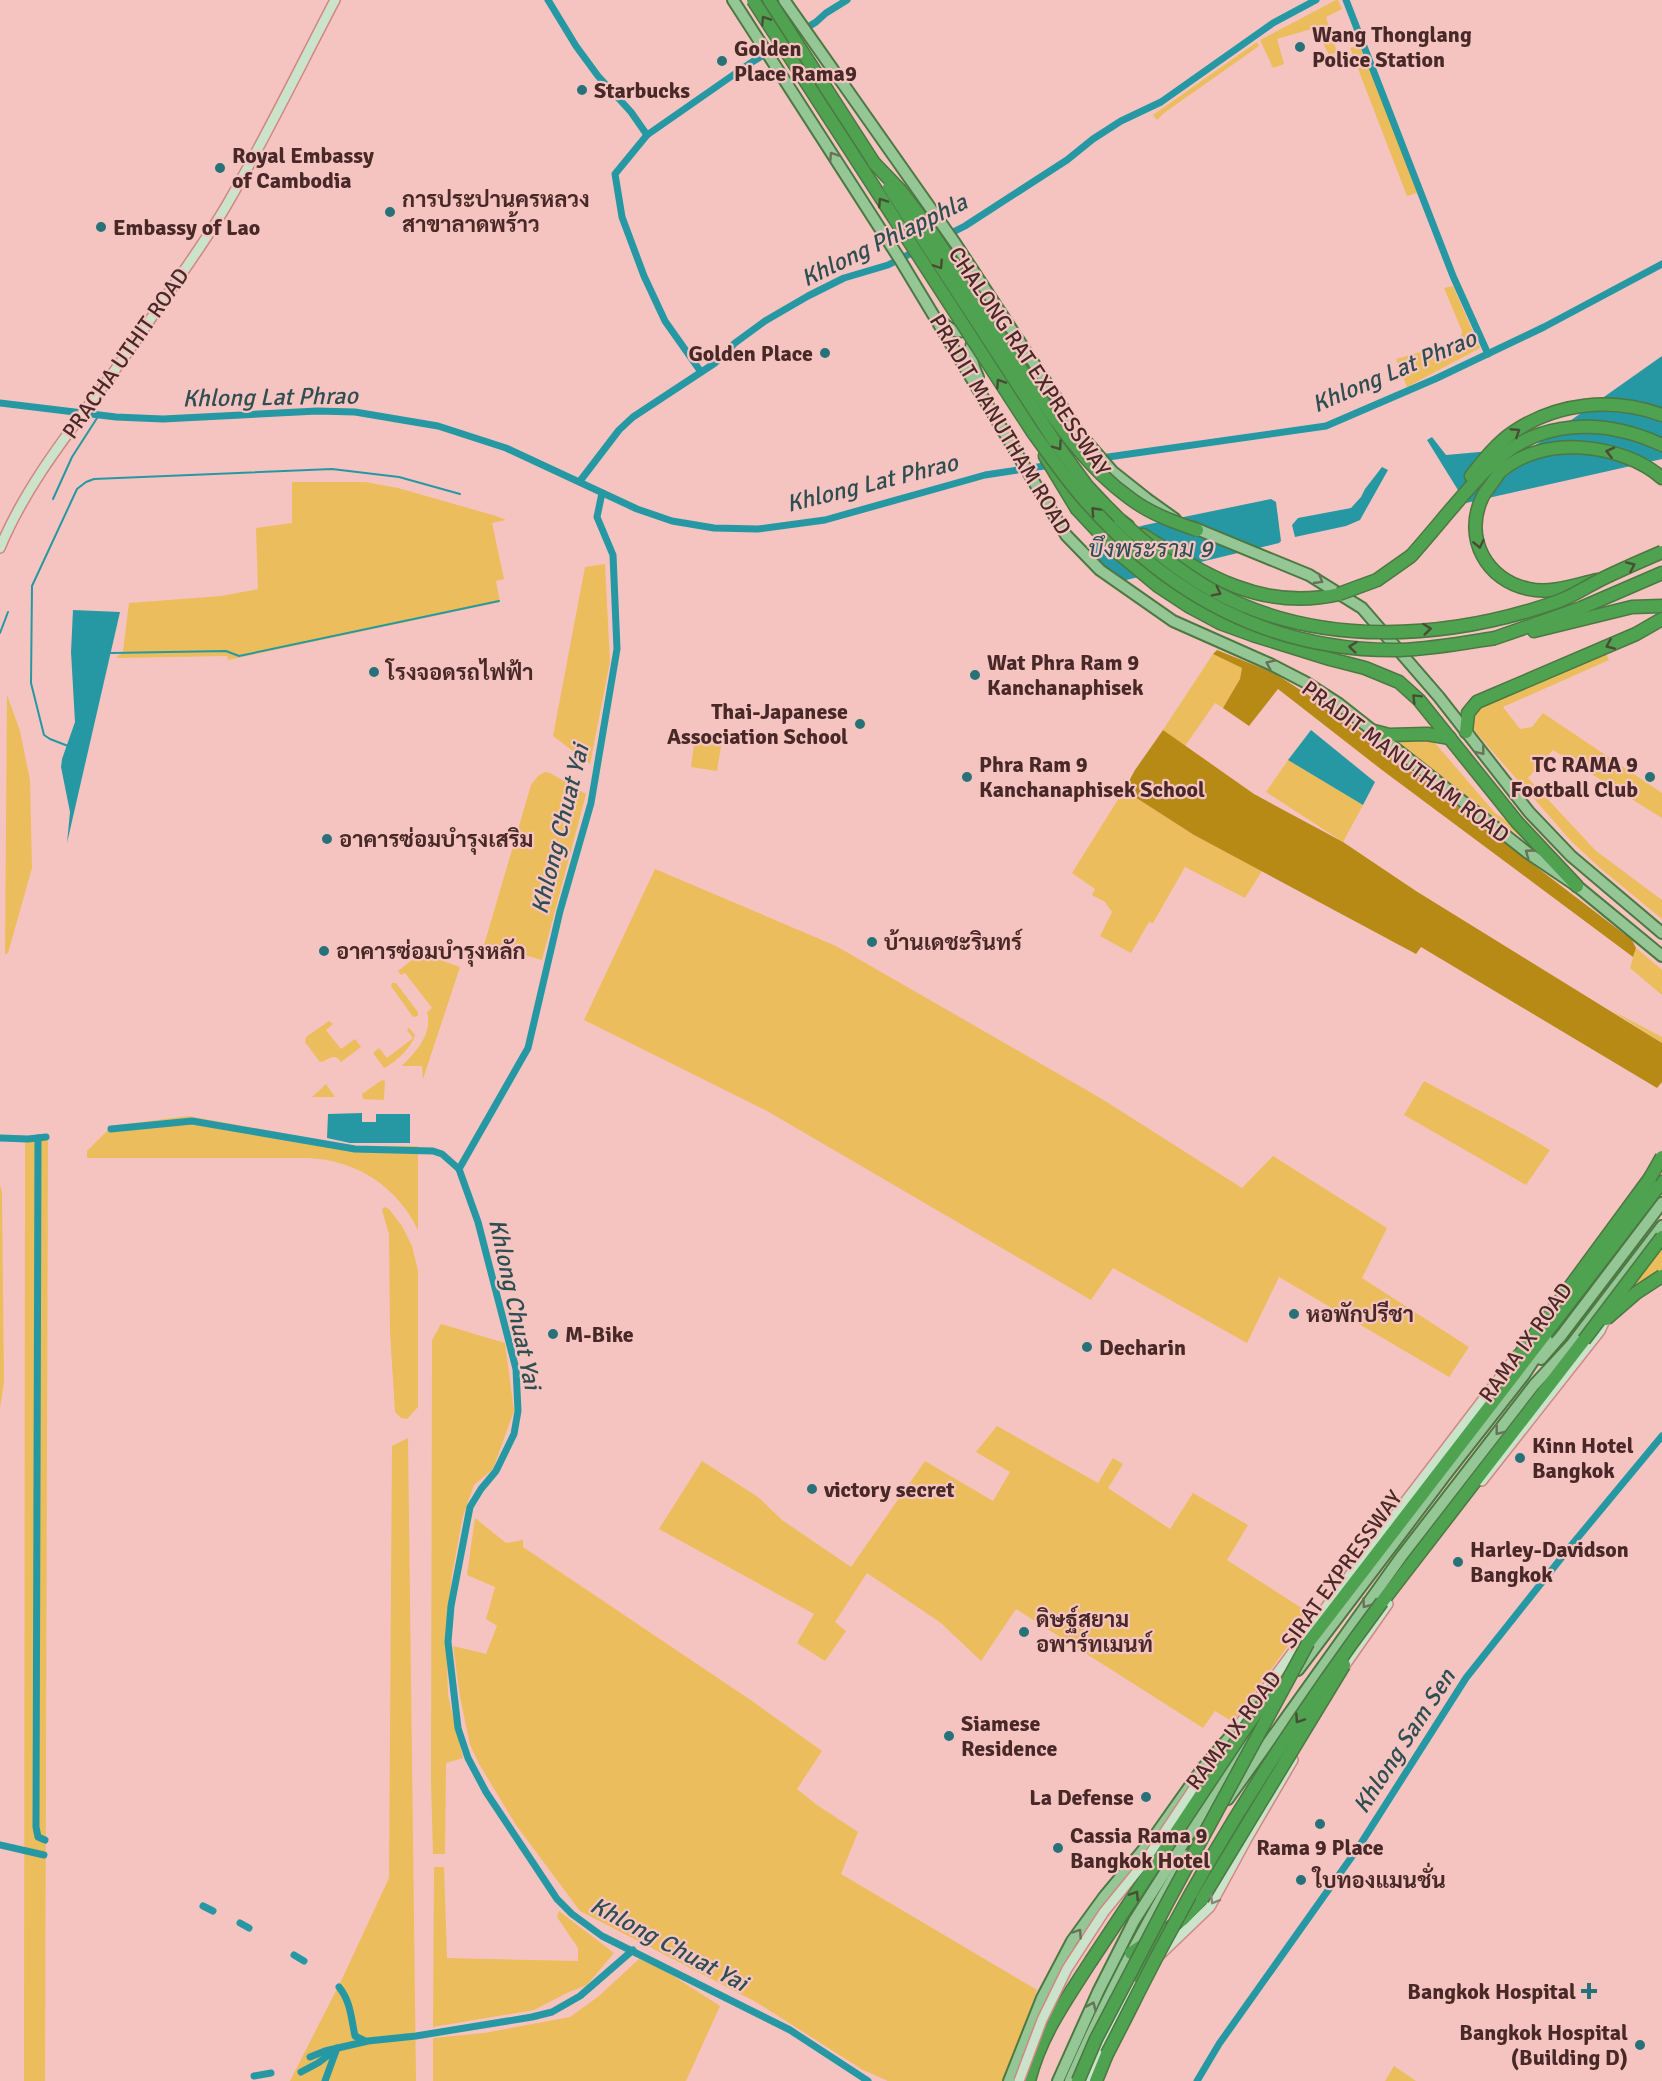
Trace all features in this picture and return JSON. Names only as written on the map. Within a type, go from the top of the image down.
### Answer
[{"type":"highway","name":"CHALONG RAT EXPRESSWAY","points":[[753,0],[1032,432],[1080,495],[1140,556],[1184,590],[1258,627],[1293,637],[1333,645],[1400,650],[1495,638],[1581,608],[1662,573]]},
{"type":"highway","name":"CHALONG RAT EXPRESSWAY","points":[[769,0],[1057,445],[1087,486],[1120,520],[1168,561],[1212,590],[1241,604],[1310,625],[1343,630],[1403,632],[1479,622],[1561,600],[1662,552]]},
{"type":"highway","points":[[874,163],[915,209],[1053,418],[1083,455],[1114,485],[1142,506],[1197,530]]},
{"type":"highway","points":[[1439,525],[1466,481],[1486,458],[1512,433],[1540,418],[1585,405],[1604,404],[1621,404],[1662,415]]},
{"type":"highway","points":[[1120,520],[1218,581],[1260,594],[1303,600],[1339,594],[1377,580],[1411,556],[1491,466],[1518,445],[1537,436],[1555,430],[1597,426],[1617,428],[1662,445]]},
{"type":"highway","points":[[1032,432],[1077,509],[1117,552],[1158,586],[1220,623],[1365,668],[1399,682],[1419,700],[1517,822],[1577,886]]},
{"type":"highway","points":[[1602,579],[1546,591],[1513,585],[1498,576],[1480,553],[1477,539],[1476,517],[1482,498],[1500,472],[1540,452],[1560,449],[1581,447],[1615,453],[1647,467],[1662,478]]},
{"type":"highway","points":[[1495,638],[1632,607],[1662,606]]},
{"type":"highway","points":[[1466,732],[1468,713],[1477,702],[1636,634],[1662,619]]},
{"type":"highway","points":[[1374,731],[1389,735],[1427,734],[1450,738]]},
{"type":"highway","points":[[1656,1180],[1662,1157]]},
{"type":"highway","points":[[1656,1180],[1662,1162]]},
{"type":"highway","name":"SIRAT EXPRESSWAY","points":[[1078,2081],[1096,2039],[1167,1903],[1308,1643],[1492,1404],[1530,1338],[1656,1180]]},
{"type":"highway","points":[[1096,2081],[1107,2054],[1170,1931],[1238,1815],[1306,1708],[1382,1602],[1662,1237]]},
{"type":"highway","points":[[1584,1340],[1636,1293],[1662,1276]]},
{"type":"highway","points":[[1131,1953],[1183,1919],[1202,1899],[1382,1602]]},
{"type":"highway","points":[[1029,2081],[1034,2060],[1058,2011],[1244,1730],[1308,1643]]},
{"type":"highway","points":[[1137,1976],[1161,1934]]},
{"type":"main road","name":"PRACHA UTHIT ROAD","points":[[0,548],[12,520],[54,454],[115,373],[228,203],[335,0]]},
{"type":"main road","name":"PRADIT MANUTHAM ROAD","points":[[733,0],[924,298],[1066,535],[1100,570],[1173,621],[1305,682],[1374,731],[1528,853],[1577,886],[1662,956]]},
{"type":"main road","name":"PRADIT MANUTHAM ROAD","points":[[784,0],[958,248],[1080,434],[1113,472],[1155,505],[1197,530],[1309,575],[1362,608],[1439,697],[1529,812],[1571,856],[1662,933]]},
{"type":"main road","points":[[924,298],[941,321],[953,331],[969,330],[980,321],[984,305],[958,248]]},
{"type":"main road","points":[[992,410],[970,356],[973,341],[978,335],[990,329],[1000,330],[1038,369]]},
{"type":"main road","points":[[1610,913],[1616,910],[1621,898]]},
{"type":"main road","name":"RAMA IX ROAD","points":[[1009,2081],[1042,1998],[1060,1962],[1095,1909],[1154,1837],[1202,1769],[1234,1732],[1375,1541],[1497,1383],[1571,1278],[1636,1192],[1662,1169]]},
{"type":"main road","name":"RAMA IX ROAD","points":[[1070,2081],[1072,2063],[1098,1992],[1134,1921],[1248,1741],[1447,1473],[1524,1375],[1553,1330],[1662,1188]]},
{"type":"main road","name":"RAMA IX ROAD","points":[[1534,1385],[1564,1338],[1662,1203]]},
{"type":"main road","name":"RAMA IX ROAD","points":[[1524,1375],[1564,1338],[1662,1216]]},
{"type":"main road","name":"RAMA IX ROAD","points":[[1058,2081],[1072,2063],[1184,1860],[1401,1557],[1534,1385],[1571,1345],[1662,1226]]},
{"type":"main road","name":"RAMA IX ROAD","points":[[1137,1976],[1210,1907],[1297,1754],[1318,1706],[1413,1568],[1600,1331],[1624,1274]]},
{"type":"main road","points":[[1251,1707],[1301,1667]]},
{"type":"main road","points":[[1019,2081],[1042,2020],[1067,1969],[1104,1912],[1144,1863],[1234,1732]]},
{"type":"main road","points":[[1203,1813],[1212,1808],[1215,1811],[1215,1817]]},
{"type":"main road","points":[[1154,1837],[1174,1860]]},
{"type":"main road","points":[[1088,2081],[1137,1976]]},
{"type":"shaded area","points":[[1336,0],[1342,9],[1326,17],[1337,52],[1329,55],[1315,28],[1277,39],[1284,64],[1273,68],[1260,40]]},
{"type":"shaded area","points":[[1257,42],[1259,46],[1157,120],[1153,115]]},
{"type":"shaded area","points":[[1359,45],[1378,85],[1417,193],[1407,196],[1350,48]]},
{"type":"shaded area","points":[[1453,286],[1480,348],[1407,387],[1396,359],[1456,342],[1461,338],[1462,331],[1444,288]]},
{"type":"shaded area","points":[[292,482],[365,482],[398,488],[506,520],[492,523],[504,579],[496,581],[500,602],[228,660],[227,656],[116,658],[123,651],[129,603],[221,596],[258,589],[256,528],[292,523]]},
{"type":"shaded area","points":[[605,564],[610,662],[590,764],[553,736],[585,567]]},
{"type":"shaded area","points":[[1217,650],[1274,673],[1330,709],[1632,940],[1636,948],[1633,957],[1382,770],[1278,689],[1249,726],[1223,708],[1240,679],[1242,668],[1213,654]]},
{"type":"shaded area","points":[[1605,652],[1609,660],[1503,707],[1520,729],[1532,727],[1543,713],[1662,793],[1662,818],[1553,750],[1528,778],[1596,851],[1662,900],[1662,919],[1571,841],[1472,728],[1473,711],[1481,704]]},
{"type":"shaded area","points":[[1213,654],[1242,668],[1240,679],[1223,708],[1215,703],[1185,746],[1163,730]]},
{"type":"shaded area","points":[[7,695],[20,731],[30,780],[32,868],[8,953],[5,954]]},
{"type":"shaded area","points":[[1163,730],[1254,794],[1343,842],[1416,891],[1662,1043],[1662,1082],[1657,1088],[1421,947],[1416,954],[1194,835],[1124,790]]},
{"type":"shaded area","points":[[695,736],[722,740],[717,771],[691,767]]},
{"type":"shaded area","points":[[1426,737],[1435,743],[1495,813],[1512,825],[1529,843],[1392,740]]},
{"type":"shaded area","points":[[1288,760],[1363,805],[1343,842],[1266,792]]},
{"type":"shaded area","points":[[545,772],[586,794],[542,960],[504,949],[502,959],[482,952],[531,785],[538,776]]},
{"type":"shaded area","points":[[1124,790],[1194,835],[1262,871],[1245,898],[1185,867],[1153,923],[1149,922],[1131,953],[1100,936],[1112,912],[1105,902],[1092,895],[1095,889],[1072,873]]},
{"type":"shaded area","points":[[655,869],[836,946],[1102,1099],[1242,1188],[1273,1156],[1387,1228],[1362,1278],[1469,1347],[1449,1377],[1279,1277],[1247,1343],[1113,1268],[1091,1300],[767,1111],[584,1020]]},
{"type":"shaded area","points":[[1636,948],[1662,970],[1662,995],[1630,968]]},
{"type":"shaded area","points":[[423,954],[460,967],[423,1079],[422,1066],[402,1066],[422,1042],[428,1028],[427,1012],[432,1008],[405,973],[401,975],[398,971]]},
{"type":"shaded area","points":[[392,983],[396,983],[418,1012],[418,1016],[413,1017],[391,986]]},
{"type":"shaded area","points":[[1611,1010],[1662,1037],[1662,1043]]},
{"type":"shaded area","points":[[329,1021],[333,1024],[326,1030],[341,1049],[355,1039],[361,1047],[341,1062],[333,1057],[320,1062],[305,1042],[306,1037]]},
{"type":"shaded area","points":[[409,1028],[415,1035],[407,1050],[384,1068],[373,1053],[379,1048],[387,1058],[413,1038],[407,1030]]},
{"type":"shaded area","points":[[382,1080],[385,1081],[384,1100],[363,1099],[362,1094]]},
{"type":"shaded area","points":[[1424,1081],[1550,1150],[1526,1185],[1404,1115]]},
{"type":"shaded area","points":[[326,1084],[335,1097],[312,1097]]},
{"type":"shaded area","points":[[188,1116],[354,1146],[418,1146],[418,1230],[399,1200],[387,1188],[358,1170],[326,1160],[308,1158],[87,1158],[87,1151],[112,1126]]},
{"type":"shaded area","points":[[48,1140],[45,2081],[24,2081],[25,1142]]},
{"type":"shaded area","points":[[0,1185],[2,1192],[4,1382],[0,1408]]},
{"type":"shaded area","points":[[384,1207],[389,1209],[402,1226],[412,1246],[418,1271],[418,1407],[407,1419],[401,1418],[395,1412],[390,1332],[389,1234],[382,1210]]},
{"type":"shaded area","points":[[1662,1239],[1662,1275],[1634,1290],[1630,1288]]},
{"type":"shaded area","points":[[441,1324],[505,1343],[514,1411],[493,1469],[474,1485],[463,1516],[452,1575],[446,1633],[448,1695],[463,1758],[446,1763],[445,1854],[433,1854],[431,1781],[432,1340]]},
{"type":"shaded area","points":[[997,1426],[1098,1483],[1113,1458],[1123,1464],[1108,1488],[1170,1529],[1193,1493],[1248,1525],[1227,1560],[1311,1614],[1233,1722],[1215,1711],[1203,1728],[1016,1609],[981,1661],[941,1623],[867,1573],[835,1622],[846,1631],[825,1661],[797,1643],[814,1614],[659,1529],[702,1461],[758,1497],[782,1520],[851,1567],[925,1461],[993,1501],[1010,1472],[976,1452]]},
{"type":"shaded area","points":[[408,1438],[416,2081],[290,2081],[342,1979],[389,1878],[392,1446]]},
{"type":"shaded area","points":[[475,1518],[506,1543],[523,1540],[523,1547],[752,1701],[822,1751],[797,1789],[858,1832],[841,1874],[1037,1990],[1006,2081],[888,2081],[863,2070],[756,2002],[580,1911],[516,1825],[470,1745],[453,1646],[486,1654],[497,1626],[486,1619],[495,1587],[467,1575]]},
{"type":"shaded area","points":[[434,1867],[444,1867],[447,1958],[578,1961],[578,1948],[557,1917],[559,1911],[614,1953],[587,1985],[534,2010],[433,2027]]},
{"type":"shaded area","points":[[639,1959],[664,1970],[720,2006],[686,2081],[433,2081],[433,2038],[484,2033],[570,2017],[599,1996]]},
{"type":"shaded area","points":[[1394,2066],[1416,2081],[1385,2081]]},
{"type":"water","points":[[1662,356],[1662,459],[1466,503],[1427,440],[1432,437],[1446,455],[1533,447]]},
{"type":"water","points":[[1382,467],[1388,470],[1360,520],[1346,526],[1295,537],[1292,525],[1298,518],[1351,508]]},
{"type":"water","name":"บึงพระราม 9","points":[[1271,499],[1276,502],[1281,541],[1279,543],[1122,581],[1086,549],[1093,539],[1145,525]]},
{"type":"water","points":[[73,610],[120,612],[67,843],[70,812],[61,767],[75,722],[71,652]]},
{"type":"water","points":[[1311,730],[1375,782],[1363,805],[1288,760]]},
{"type":"water","points":[[362,1113],[362,1122],[376,1122],[376,1114],[410,1114],[410,1143],[350,1143],[327,1138],[328,1114]]},
{"type":"waterway","points":[[548,0],[576,46],[598,76],[631,112],[647,135]]},
{"type":"waterway","points":[[701,372],[665,321],[644,276],[622,217],[615,174],[647,135],[847,0]]},
{"type":"waterway","name":"Khlong Phlapphla","points":[[580,481],[619,430],[633,417],[715,363],[735,343],[765,321],[844,278],[888,265],[965,226],[1067,160],[1093,139],[1121,121],[1161,102],[1273,23],[1316,0]]},
{"type":"waterway","points":[[1346,0],[1453,276],[1488,354]]},
{"type":"waterway","name":"Khlong Lat Phrao","points":[[1101,458],[1326,426],[1435,379],[1544,327],[1662,264]]},
{"type":"waterway","name":"Khlong Lat Phrao","points":[[0,403],[116,417],[163,419],[317,411],[355,412],[438,426],[506,448],[637,509],[672,521],[714,528],[758,529],[825,520],[985,475],[1051,465]]},
{"type":"waterway","points":[[53,499],[72,457],[99,415]]},
{"type":"waterway","points":[[68,746],[44,735],[31,683],[32,586],[77,489],[86,482],[94,479],[332,469],[399,477],[460,494]]},
{"type":"waterway","name":"Khlong Chuat Yai","points":[[602,493],[597,517],[613,555],[617,649],[591,803],[560,911],[528,1048],[459,1169],[478,1222],[516,1369],[518,1411],[514,1434],[496,1471],[470,1507],[451,1606],[448,1642],[458,1728],[468,1758],[486,1792],[557,1899],[572,1914],[602,1936],[790,2030],[868,2081]]},
{"type":"waterway","points":[[111,653],[226,651],[239,656],[499,601]]},
{"type":"waterway","points":[[0,633],[8,612]]},
{"type":"waterway","points":[[111,1129],[192,1121],[355,1149],[433,1151],[442,1154],[459,1169]]},
{"type":"waterway","points":[[0,1138],[46,1137]]},
{"type":"waterway","points":[[38,1138],[36,1827],[38,1837],[45,1840]]},
{"type":"waterway","name":"Khlong Sam Sen","points":[[1197,2081],[1219,2044],[1358,1848],[1466,1678],[1662,1436]]},
{"type":"waterway","points":[[0,1845],[44,1855]]},
{"type":"waterway","points":[[203,1906],[213,1911]]},
{"type":"waterway","points":[[240,1923],[249,1928]]},
{"type":"waterway","points":[[310,2057],[368,2041],[416,2036],[552,2012],[580,1996],[633,1950]]},
{"type":"waterway","points":[[294,1955],[304,1961]]},
{"type":"waterway","points":[[339,1987],[348,2004],[355,2036],[365,2041]]},
{"type":"waterway","points":[[325,2081],[337,2048]]},
{"type":"waterway","points":[[301,2072],[334,2051]]},
{"type":"waterway","points":[[254,2076],[271,2073]]},
{"type":"place","name":"Wang Thonglang Police Station","points":[[1300,47]]},
{"type":"place","name":"Golden Place Rama9","points":[[722,61]]},
{"type":"place","name":"Starbucks","points":[[582,90]]},
{"type":"place","name":"Royal Embassy of Cambodia","points":[[220,168]]},
{"type":"place","name":"การประปานครหลวง สาขาลาดพร้าว","points":[[390,212]]},
{"type":"place","name":"Embassy of Lao","points":[[101,227]]},
{"type":"place","name":"Golden Place","points":[[825,353]]},
{"type":"place","name":"โรงจอดรถไฟฟ้า","points":[[374,672]]},
{"type":"place","name":"Wat Phra Ram 9 Kanchanaphisek","points":[[975,675]]},
{"type":"place","name":"Thai-Japanese Association School","points":[[860,724]]},
{"type":"place","name":"Phra Ram 9 Kanchanaphisek School","points":[[967,777]]},
{"type":"place","name":"TC RAMA 9 Football Club","points":[[1650,777]]},
{"type":"place","name":"อาคารซ่อมบำรุงเสริม","points":[[327,839]]},
{"type":"place","name":"บ้านเดชะรินทร์","points":[[872,942]]},
{"type":"place","name":"อาคารซ่อมบำรุงหลัก","points":[[324,951]]},
{"type":"place","name":"หอพักปรีชา","points":[[1294,1314]]},
{"type":"place","name":"M-Bike","points":[[553,1334]]},
{"type":"place","name":"Decharin","points":[[1087,1347]]},
{"type":"place","name":"Kinn Hotel Bangkok","points":[[1520,1458]]},
{"type":"place","name":"victory secret","points":[[812,1489]]},
{"type":"place","name":"Harley-Davidson Bangkok","points":[[1458,1562]]},
{"type":"place","name":"ดิษฐ์สยาม อพาร์ทเมนท์","points":[[1024,1632]]},
{"type":"place","name":"Siamese Residence","points":[[949,1736]]},
{"type":"place","name":"La Defense","points":[[1146,1797]]},
{"type":"place","name":"Rama 9 Place","points":[[1320,1824]]},
{"type":"place","name":"Cassia Rama 9 Bangkok Hotel","points":[[1058,1848]]},
{"type":"place","name":"ใบทองแมนชั่น","points":[[1301,1880]]},
{"type":"place","name":"Bangkok Hospital","points":[[1589,1991]]},
{"type":"place","name":"Bangkok Hospital (Building D)","points":[[1640,2045]]}]
